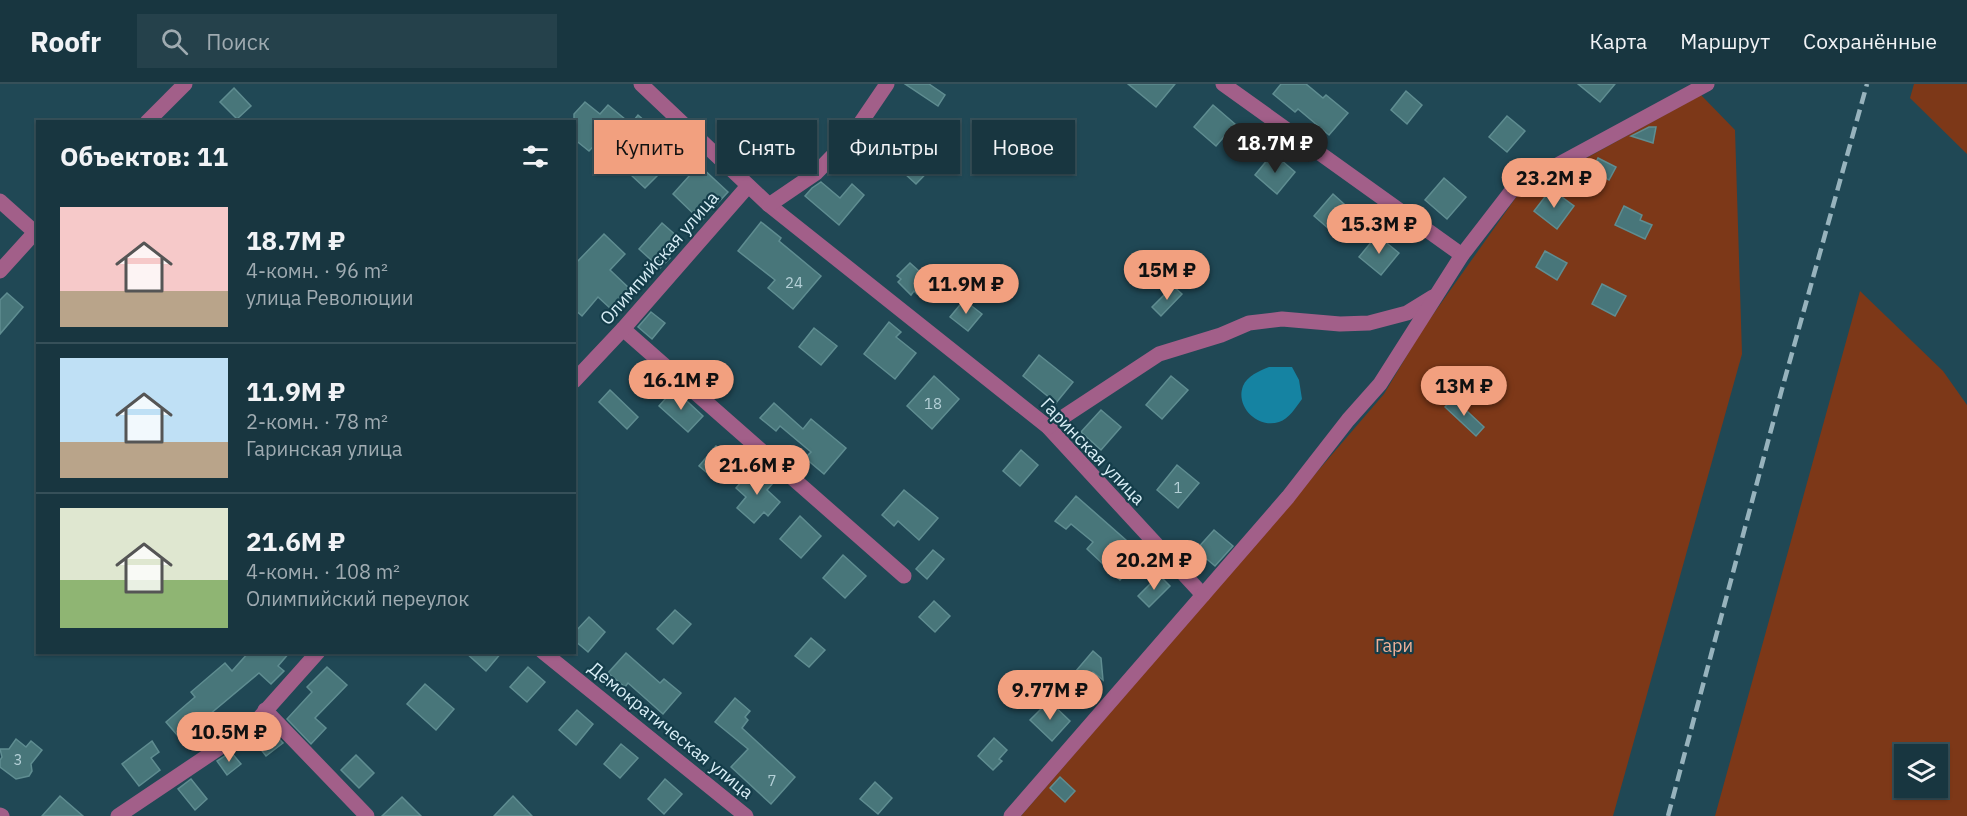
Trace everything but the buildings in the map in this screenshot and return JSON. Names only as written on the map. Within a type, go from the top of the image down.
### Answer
[{"type":"street","points":[[149,120],[185,84]]},
{"type":"street","name":"Гаринская улица","points":[[641,84],[769,205],[1048,427],[1203,596]]},
{"type":"street","points":[[769,205],[816,173],[851,137],[886,84]]},
{"type":"street","points":[[1223,84],[1462,255]]},
{"type":"street","points":[[1011,816],[1288,497],[1348,420],[1380,384],[1462,255],[1513,189],[1696,86]]},
{"type":"street","name":"Олимпийская улица","points":[[576,379],[623,329],[748,186]]},
{"type":"street","points":[[0,201],[36,232],[0,271]]},
{"type":"street","points":[[1048,427],[1159,354],[1221,335],[1249,323],[1282,319],[1340,324],[1369,323],[1407,314],[1438,293]]},
{"type":"street","points":[[623,329],[904,576]]},
{"type":"street","points":[[118,816],[252,726],[316,654]]},
{"type":"street","name":"Демократическая улица","points":[[545,654],[746,816]]},
{"type":"street","points":[[265,710],[367,816]]},
{"type":"green space","points":[[1914,84],[1967,84],[1967,154],[1910,98]]},
{"type":"green space","name":"Гари","points":[[1701,95],[1735,130],[1742,354],[1613,816],[1021,816],[1384,394],[1422,330],[1517,196]]},
{"type":"green space","points":[[1860,291],[1943,371],[1967,405],[1967,816],[1715,816]]},
{"type":"water","points":[[1269,367],[1292,367],[1299,380],[1302,399],[1286,418],[1271,423],[1256,419],[1250,414],[1245,408],[1241,394],[1247,379]]},
{"type":"railway","points":[[1668,816],[1782,389],[1867,84]]}]
